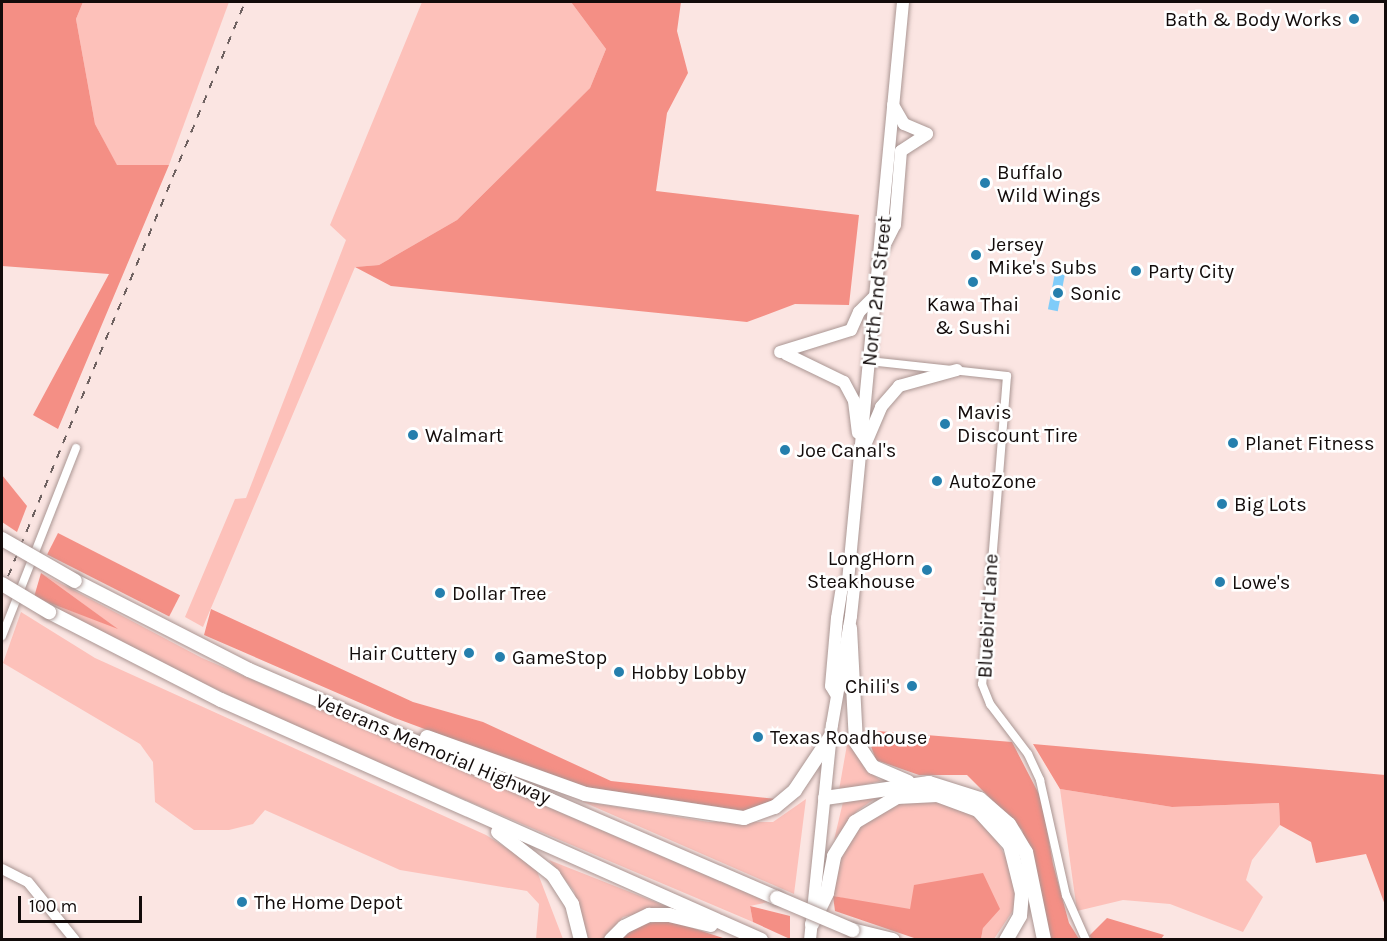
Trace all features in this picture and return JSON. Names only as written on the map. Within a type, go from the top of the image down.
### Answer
[{"type":"highway","name":"Veterans Memorial Highway","points":[[2,539],[75,581],[281,684],[874,939]]},
{"type":"highway","name":"Veterans Memorial Highway","points":[[2,584],[138,660],[351,759],[760,939]]},
{"type":"highway","points":[[850,628],[856,742],[873,767],[886,776],[964,792],[1009,824],[1026,852],[1044,939]]},
{"type":"highway","points":[[281,684],[564,788],[729,817],[757,815],[785,799],[831,736]]},
{"type":"highway","points":[[351,759],[527,851],[567,895],[581,939]]},
{"type":"highway","points":[[825,798],[913,783]]},
{"type":"highway","points":[[812,924],[826,893],[834,856],[855,822],[897,797],[937,795],[978,810],[1010,845],[1022,893],[1020,916],[1006,939]]},
{"type":"highway","points":[[611,939],[634,921],[659,914],[760,939]]},
{"type":"highway","points":[[852,930],[893,939]]},
{"type":"main road","name":"North 2nd Street","points":[[810,939],[836,694],[841,687],[854,590],[848,581],[881,253],[892,104],[903,2]]},
{"type":"main road","points":[[881,253],[895,225],[902,151],[927,134],[904,124],[892,104]]},
{"type":"main road","points":[[861,455],[854,401],[844,382],[782,353],[851,330],[859,312],[876,295]]},
{"type":"main road","points":[[861,455],[881,406],[899,386],[957,370]]},
{"type":"main road","name":"North 2nd Street","points":[[836,694],[831,686],[837,618],[842,586],[848,581]]},
{"type":"street","points":[[869,361],[957,370]]},
{"type":"street","name":"Bluebird Lane","points":[[957,370],[1007,376],[982,684],[990,704],[1022,745],[1040,780],[1064,888],[1086,939]]},
{"type":"street","points":[[2,636],[76,448]]},
{"type":"street","points":[[2,869],[28,882],[75,939]]},
{"type":"shaded area","points":[[2,2],[83,2],[76,19],[95,124],[117,165],[169,165],[58,429],[33,415],[109,274],[2,266]]},
{"type":"shaded area","points":[[83,2],[229,2],[169,165],[117,166],[95,124],[76,19]]},
{"type":"shaded area","points":[[422,2],[571,2],[606,49],[590,88],[457,220],[379,265],[355,267],[203,627],[185,617],[235,499],[246,498],[346,240],[330,225]]},
{"type":"shaded area","points":[[571,2],[681,2],[677,31],[688,73],[667,113],[656,191],[859,215],[849,305],[795,304],[747,322],[391,286],[355,267],[379,265],[457,220],[590,88],[606,49]]},
{"type":"shaded area","points":[[2,475],[27,506],[17,532],[2,522]]},
{"type":"shaded area","points":[[58,533],[180,595],[169,617],[47,554]]},
{"type":"shaded area","points":[[41,573],[202,658],[768,902],[750,906],[753,922],[322,739],[97,633],[34,597],[115,627]]},
{"type":"shaded area","points":[[41,573],[118,629],[34,597]]},
{"type":"shaded area","points":[[211,609],[413,702],[483,722],[611,781],[776,799],[745,811],[578,786],[395,718],[204,635]]},
{"type":"shaded area","points":[[21,612],[95,658],[486,835],[535,866],[563,939],[536,939],[539,904],[527,891],[400,870],[265,810],[253,824],[229,830],[194,830],[155,802],[153,762],[140,744],[3,663]]},
{"type":"shaded area","points":[[865,730],[1012,742],[1042,800],[1053,864],[1069,923],[1079,939],[1051,939],[1022,830],[967,775],[919,775],[876,760]]},
{"type":"shaded area","points":[[848,739],[864,767],[881,781],[839,790]]},
{"type":"shaded area","points":[[1033,744],[1385,775],[1385,905],[1366,854],[1316,863],[1311,842],[1280,825],[1279,803],[1172,807],[1060,789]]},
{"type":"shaded area","points":[[1060,789],[1172,807],[1279,803],[1280,825],[1252,860],[1246,880],[1263,897],[1243,932],[1170,904],[1123,900],[1077,911]]},
{"type":"shaded area","points":[[883,793],[857,811],[834,840],[843,802]]},
{"type":"shaded area","points":[[806,799],[794,894],[581,801],[709,822],[773,822]]},
{"type":"shaded area","points":[[903,800],[937,801],[970,811],[995,837],[1013,871],[1016,906],[994,939],[981,939],[983,928],[833,896],[844,843],[871,817]]},
{"type":"shaded area","points":[[549,860],[668,907],[623,917],[603,939],[585,939],[574,891]]},
{"type":"shaded area","points":[[983,873],[1000,909],[983,928],[981,939],[917,939],[835,911],[833,896],[910,909],[914,885]]},
{"type":"shaded area","points":[[750,906],[790,916],[790,939],[753,922]]},
{"type":"shaded area","points":[[1107,918],[1164,935],[1161,939],[1092,939],[1089,936]]},
{"type":"shaded area","points":[[668,920],[726,939],[621,940],[636,925]]},
{"type":"building","name":"Sonic","points":[[1055,273],[1065,275],[1058,311],[1048,309]]},
{"type":"railway","points":[[2,591],[245,2]]},
{"type":"place","name":"Bath & Body Works","points":[[1354,19]]},
{"type":"place","name":"Buffalo Wild Wings","points":[[985,183]]},
{"type":"place","name":"Jersey Mike's Subs","points":[[976,255]]},
{"type":"place","name":"Party City","points":[[1136,271]]},
{"type":"place","name":"Kawa Thai & Sushi","points":[[973,282]]},
{"type":"place","name":"Sonic","points":[[1058,293]]},
{"type":"place","name":"Mavis Discount Tire","points":[[945,424]]},
{"type":"place","name":"Walmart","points":[[413,435]]},
{"type":"place","name":"Planet Fitness","points":[[1233,443]]},
{"type":"place","name":"Joe Canal's","points":[[785,450]]},
{"type":"place","name":"AutoZone","points":[[937,481]]},
{"type":"place","name":"Big Lots","points":[[1222,504]]},
{"type":"place","name":"LongHorn Steakhouse","points":[[927,570]]},
{"type":"place","name":"Lowe's","points":[[1220,582]]},
{"type":"place","name":"Dollar Tree","points":[[440,593]]},
{"type":"place","name":"Hair Cuttery","points":[[469,653]]},
{"type":"place","name":"GameStop","points":[[500,657]]},
{"type":"place","name":"Hobby Lobby","points":[[619,672]]},
{"type":"place","name":"Chili's","points":[[912,686]]},
{"type":"place","name":"Texas Roadhouse","points":[[758,737]]},
{"type":"place","name":"The Home Depot","points":[[242,902]]}]
